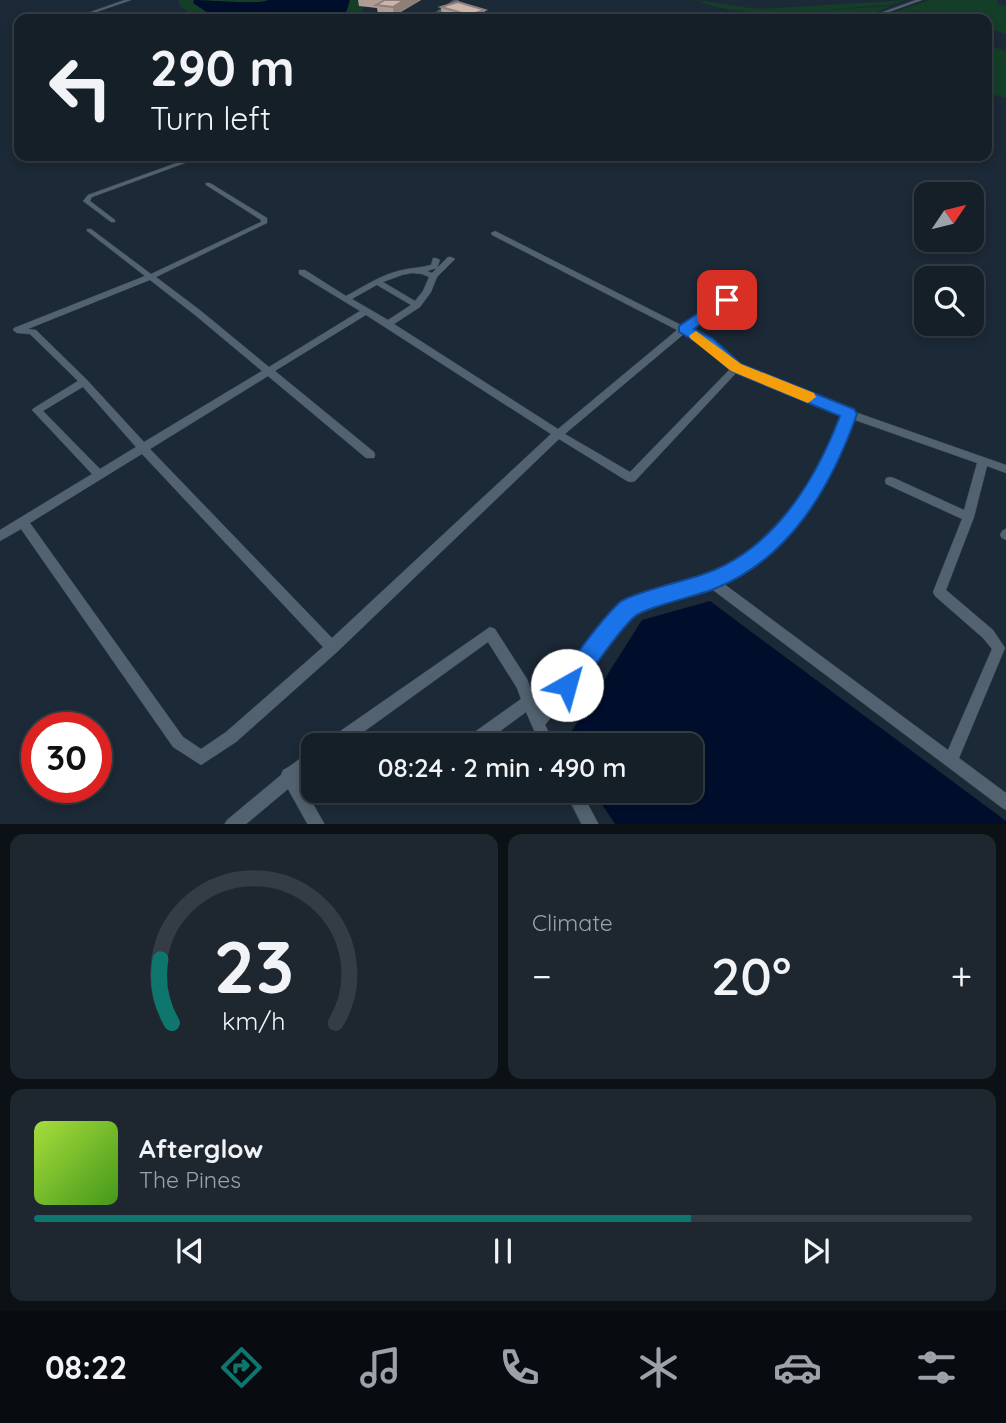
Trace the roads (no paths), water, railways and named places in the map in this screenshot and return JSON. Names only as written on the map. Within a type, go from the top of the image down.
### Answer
[{"type":"street","points":[[97,14],[93,12],[129,0]]},
{"type":"street","points":[[436,14],[457,0]]},
{"type":"street","points":[[880,14],[920,0]]},
{"type":"street","points":[[113,221],[86,201],[90,196],[187,161]]},
{"type":"street","points":[[208,184],[265,219],[264,223],[150,277],[18,330],[33,332],[85,382],[144,449],[332,647]]},
{"type":"street","points":[[89,230],[370,455]]},
{"type":"street","points":[[495,233],[684,329],[707,342],[736,368],[849,414],[1006,469]]},
{"type":"street","points":[[388,324],[417,305],[431,286],[433,276],[451,259]]},
{"type":"street","points":[[346,299],[377,282],[422,270],[433,265],[436,260]]},
{"type":"street","points":[[422,270],[433,276]]},
{"type":"street","points":[[302,272],[631,478],[736,368]]},
{"type":"street","points":[[377,282],[417,305]]},
{"type":"street","points":[[23,522],[178,742],[201,758],[231,737],[332,647],[558,434],[684,329],[727,300]]},
{"type":"street","points":[[0,536],[366,312]]},
{"type":"street","points":[[85,382],[37,410],[99,475]]},
{"type":"street","points":[[537,724],[628,608],[710,581],[751,560],[797,515],[833,456],[849,414]]},
{"type":"street","points":[[950,761],[999,648],[988,634],[939,592],[968,517],[983,461]]},
{"type":"street","points":[[890,481],[968,517]]},
{"type":"street","points":[[710,581],[1006,802]]},
{"type":"street","points":[[349,733],[490,633],[522,684],[542,733]]},
{"type":"street","points":[[485,733],[529,702]]},
{"type":"street","points":[[232,824],[301,766]]},
{"type":"street","points":[[288,775],[317,824]]},
{"type":"street","points":[[580,803],[591,824]]},
{"type":"water","points":[[194,0],[350,0],[346,14],[210,14],[193,3]]},
{"type":"water","points":[[710,601],[1006,821],[1006,824],[615,824],[601,803],[703,803],[703,733],[571,733],[642,620]]}]
